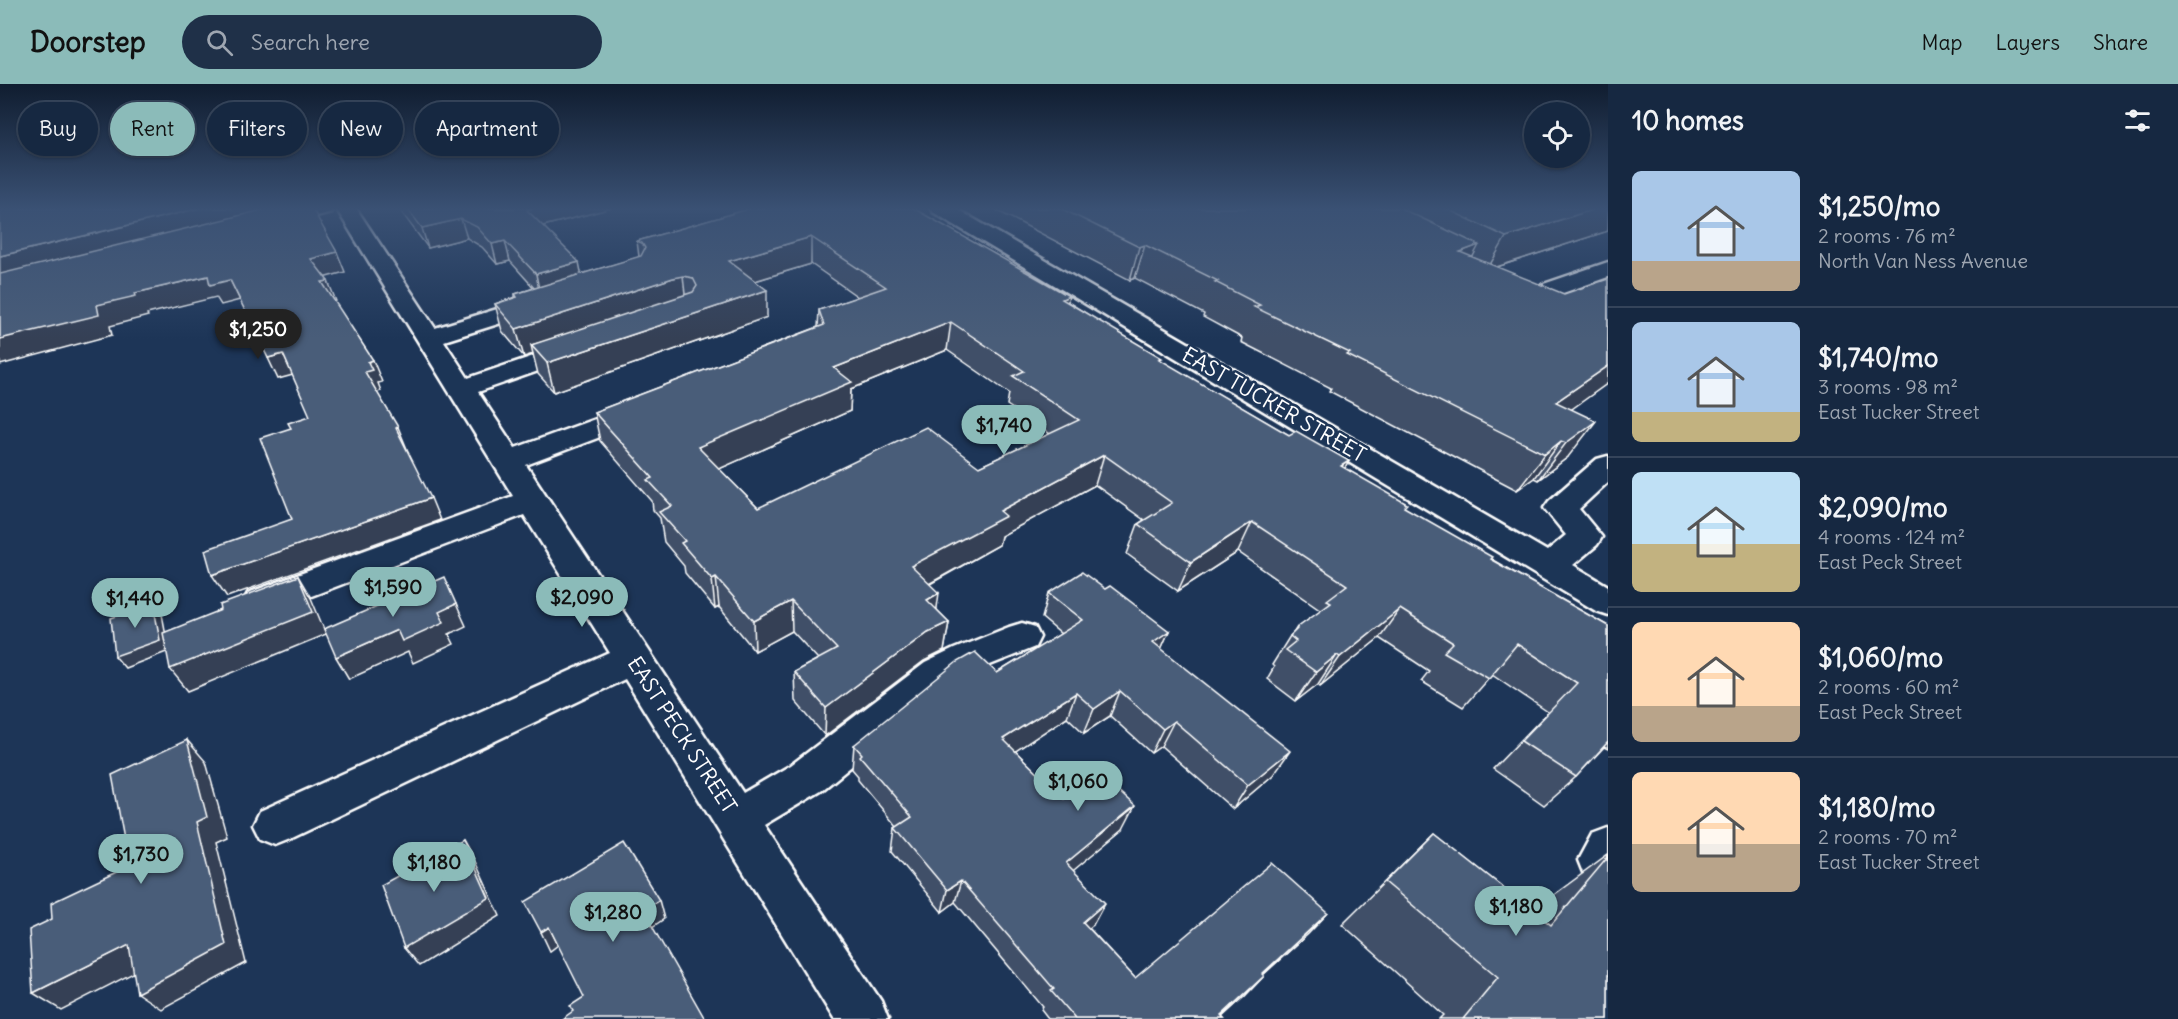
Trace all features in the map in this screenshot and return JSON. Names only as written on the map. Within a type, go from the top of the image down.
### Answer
[{"type":"street","name":"EAST PECK STREET","points":[[374,252],[863,1019]]},
{"type":"street","name":"EAST TUCKER STREET","points":[[1014,252],[1607,600]]},
{"type":"street","points":[[1494,284],[1524,299],[1608,269]]},
{"type":"street","points":[[428,338],[565,296]]},
{"type":"street","points":[[461,389],[599,342]]},
{"type":"street","points":[[507,462],[662,404]]},
{"type":"street","points":[[1549,567],[1586,537],[1560,508],[1608,466]]},
{"type":"street","points":[[228,614],[532,500]]},
{"type":"street","points":[[736,819],[806,778],[938,674],[967,658],[1022,637]]},
{"type":"street","points":[[275,825],[633,659]]},
{"type":"building","points":[[0,252],[18,252],[0,256]]},
{"type":"building","points":[[92,252],[337,252],[311,259],[328,281],[322,282],[373,360],[368,362],[372,370],[365,372],[398,427],[396,428],[431,498],[212,575],[205,550],[292,519],[260,438],[291,428],[288,423],[310,416],[283,354],[268,358],[230,280],[210,285],[208,276],[135,293],[136,296],[97,305],[99,315],[0,339],[0,274]]},
{"type":"building","points":[[515,252],[569,252],[579,262],[536,274]]},
{"type":"building","points":[[643,252],[761,252],[729,261],[767,290],[547,363],[531,345],[693,292],[697,286],[693,278],[683,276],[673,278],[516,329],[495,304],[517,297],[515,294],[641,256]]},
{"type":"building","points":[[833,252],[990,252],[1069,296],[1062,299],[1289,435],[1296,431],[1349,461],[1341,466],[1407,504],[1404,507],[1492,557],[1490,559],[1608,626],[1608,742],[1576,777],[1521,741],[1577,683],[1517,644],[1489,678],[1444,652],[1453,643],[1400,609],[1340,657],[1337,655],[1316,672],[1285,650],[1296,641],[1290,636],[1297,627],[1331,602],[1327,600],[1347,585],[1252,522],[1191,562],[1138,524],[1172,503],[1104,455],[1000,511],[1006,516],[911,566],[939,593],[927,600],[949,622],[928,632],[826,708],[794,672],[837,649],[791,601],[754,621],[716,577],[712,579],[681,543],[685,541],[659,512],[672,506],[648,480],[653,478],[594,412],[824,325],[819,310],[886,287]],"holes":[[[951,322],[1024,371],[1013,376],[1079,420],[979,467],[926,427],[758,508],[698,447],[852,382],[834,368]]]},
{"type":"building","points":[[1158,252],[1461,252],[1564,294],[1608,279],[1608,366],[1556,402],[1596,421],[1566,443],[1561,441],[1545,454],[1347,355],[1350,353],[1254,307],[1260,305],[1215,282],[1218,281]]},
{"type":"building","points":[[1082,572],[1105,589],[1110,586],[1169,631],[1153,642],[1290,751],[1248,785],[1174,721],[1163,729],[1120,691],[1094,709],[1076,693],[1003,739],[1064,799],[1098,773],[1135,806],[1066,863],[1105,903],[1083,922],[1135,978],[1272,863],[1328,913],[1262,974],[1264,976],[1221,1016],[1224,1019],[1075,1019],[1051,991],[1054,989],[961,881],[947,890],[895,828],[912,817],[860,756],[862,754],[854,745],[957,662],[975,652],[997,673],[1083,620],[1049,593]]},
{"type":"building","points":[[298,576],[313,612],[170,669],[163,633],[221,610],[220,605]]},
{"type":"building","points":[[444,577],[456,604],[439,612],[444,622],[402,641],[397,630],[336,657],[324,629]]},
{"type":"building","points":[[153,603],[160,640],[115,656],[111,618]]},
{"type":"building","points":[[187,740],[207,817],[197,822],[226,945],[137,993],[129,945],[33,993],[29,930],[52,919],[51,903],[129,866],[112,775]]},
{"type":"building","points":[[1434,833],[1551,925],[1608,857],[1608,1019],[1463,1019],[1498,977],[1385,882]]},
{"type":"building","points":[[463,840],[489,898],[404,948],[381,885]]},
{"type":"building","points":[[624,843],[659,900],[643,910],[705,1019],[562,1019],[573,1011],[570,1006],[584,997],[549,927],[541,932],[525,902]]}]
